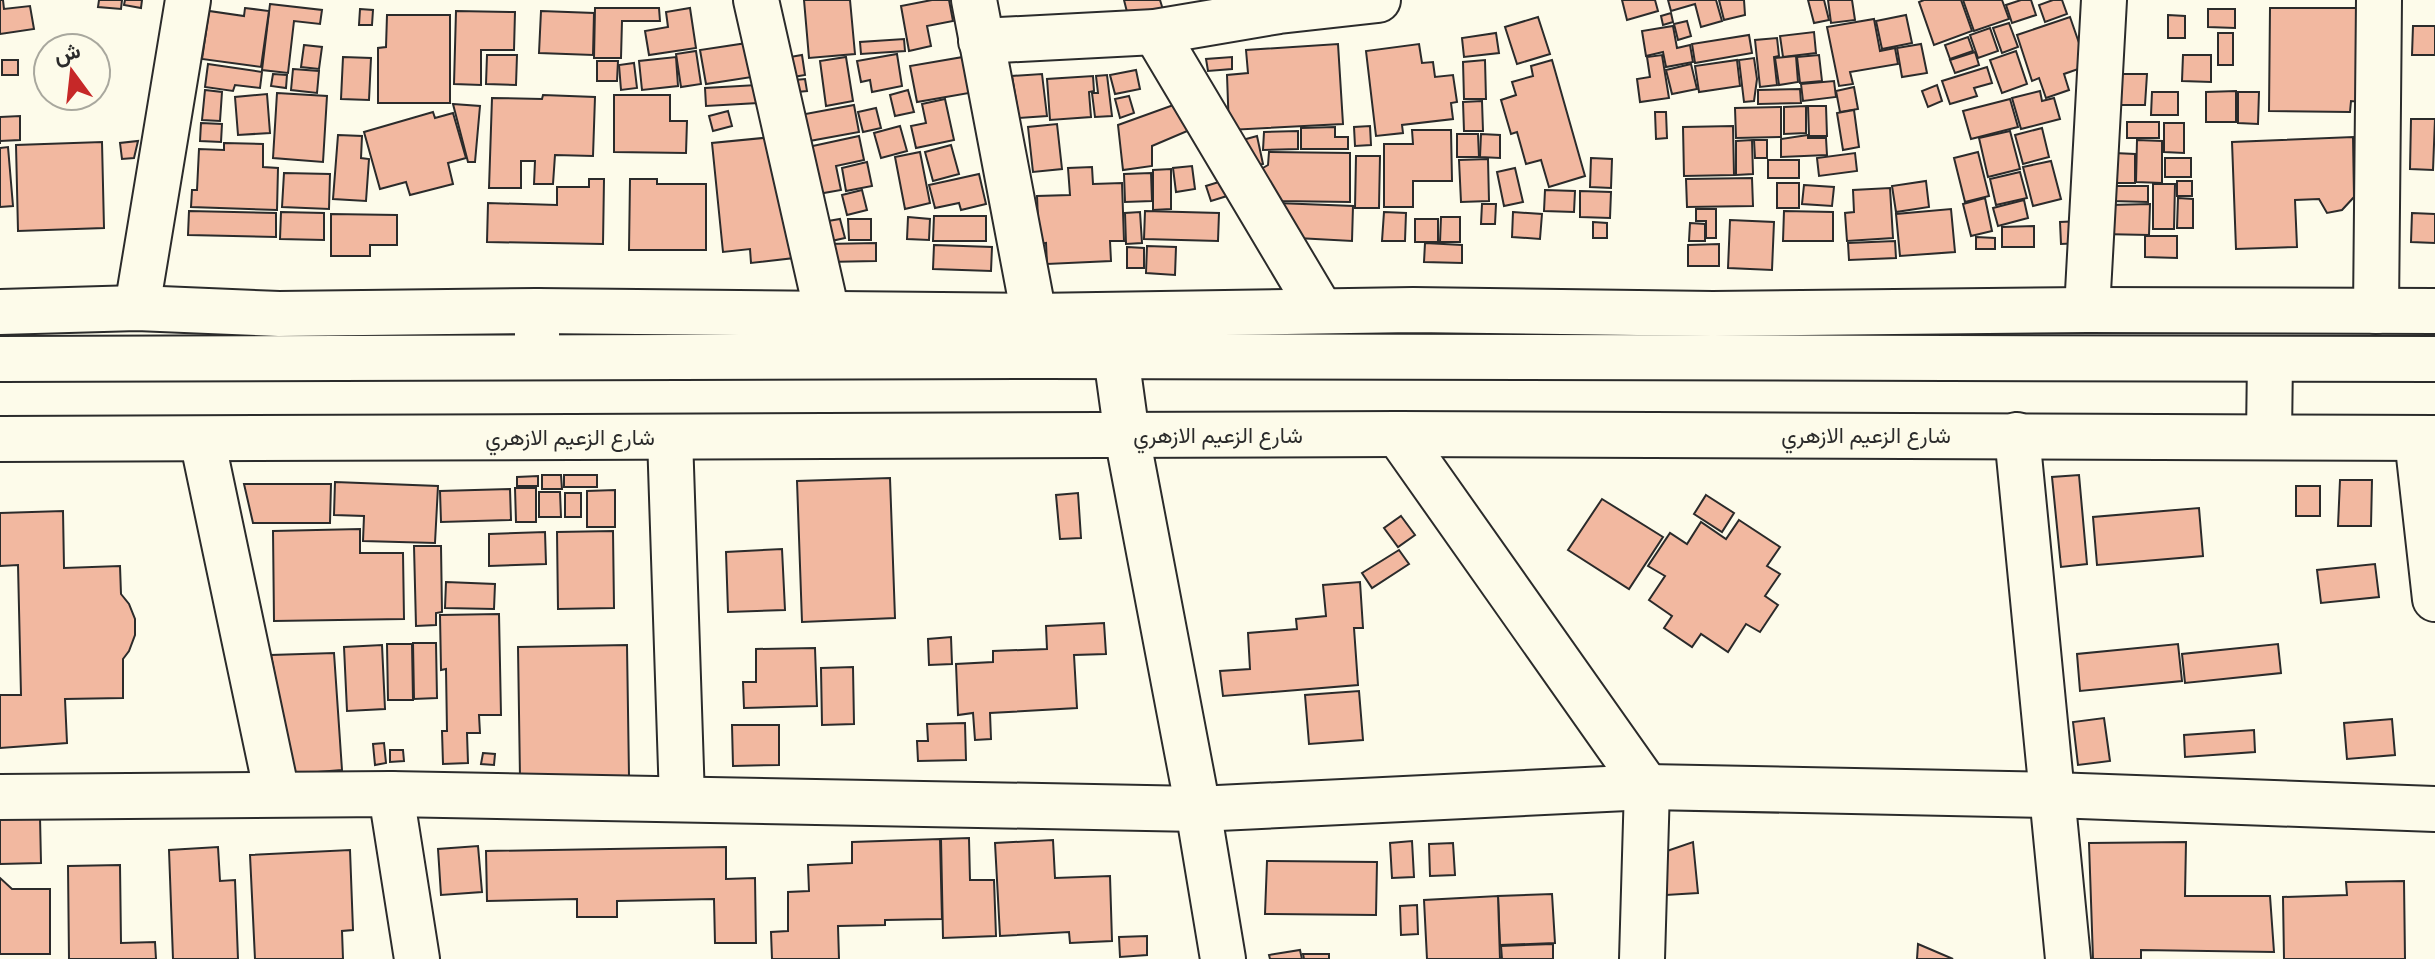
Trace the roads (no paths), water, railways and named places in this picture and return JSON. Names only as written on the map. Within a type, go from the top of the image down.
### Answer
[{"type":"street","points":[[137,308],[188,0]]},
{"type":"street","points":[[756,0],[827,313]]},
{"type":"street","points":[[1034,316],[978,21],[1155,32],[1278,6],[1378,0]]},
{"type":"street","points":[[2087,310],[2104,0]]},
{"type":"street","points":[[2376,311],[2379,0]]},
{"type":"street","points":[[1155,32],[1321,311]]},
{"type":"street","points":[[0,312],[137,308],[279,314],[537,311],[1034,316],[1321,311],[1729,314],[2087,310],[2435,311]]},
{"type":"street","points":[[537,311],[537,357]]},
{"type":"street","points":[[1116,356],[1127,436],[1198,809],[1223,959]]},
{"type":"street","points":[[0,359],[1116,356],[2435,359]]},
{"type":"street","points":[[2269,436],[2270,359]]},
{"type":"street","points":[[1398,434],[1647,787],[1642,959]]},
{"type":"street","name":"شارع الزعيم الازهري","points":[[0,439],[1398,434],[2426,438]]},
{"type":"street","points":[[2017,435],[2068,959]]},
{"type":"street","points":[[670,437],[682,799]]},
{"type":"street","points":[[2426,438],[2435,599]]},
{"type":"street","points":[[202,439],[277,794]]},
{"type":"street","points":[[0,797],[391,794],[1198,809],[1647,787],[2053,795],[2435,809]]},
{"type":"street","points":[[391,794],[417,959]]}]
